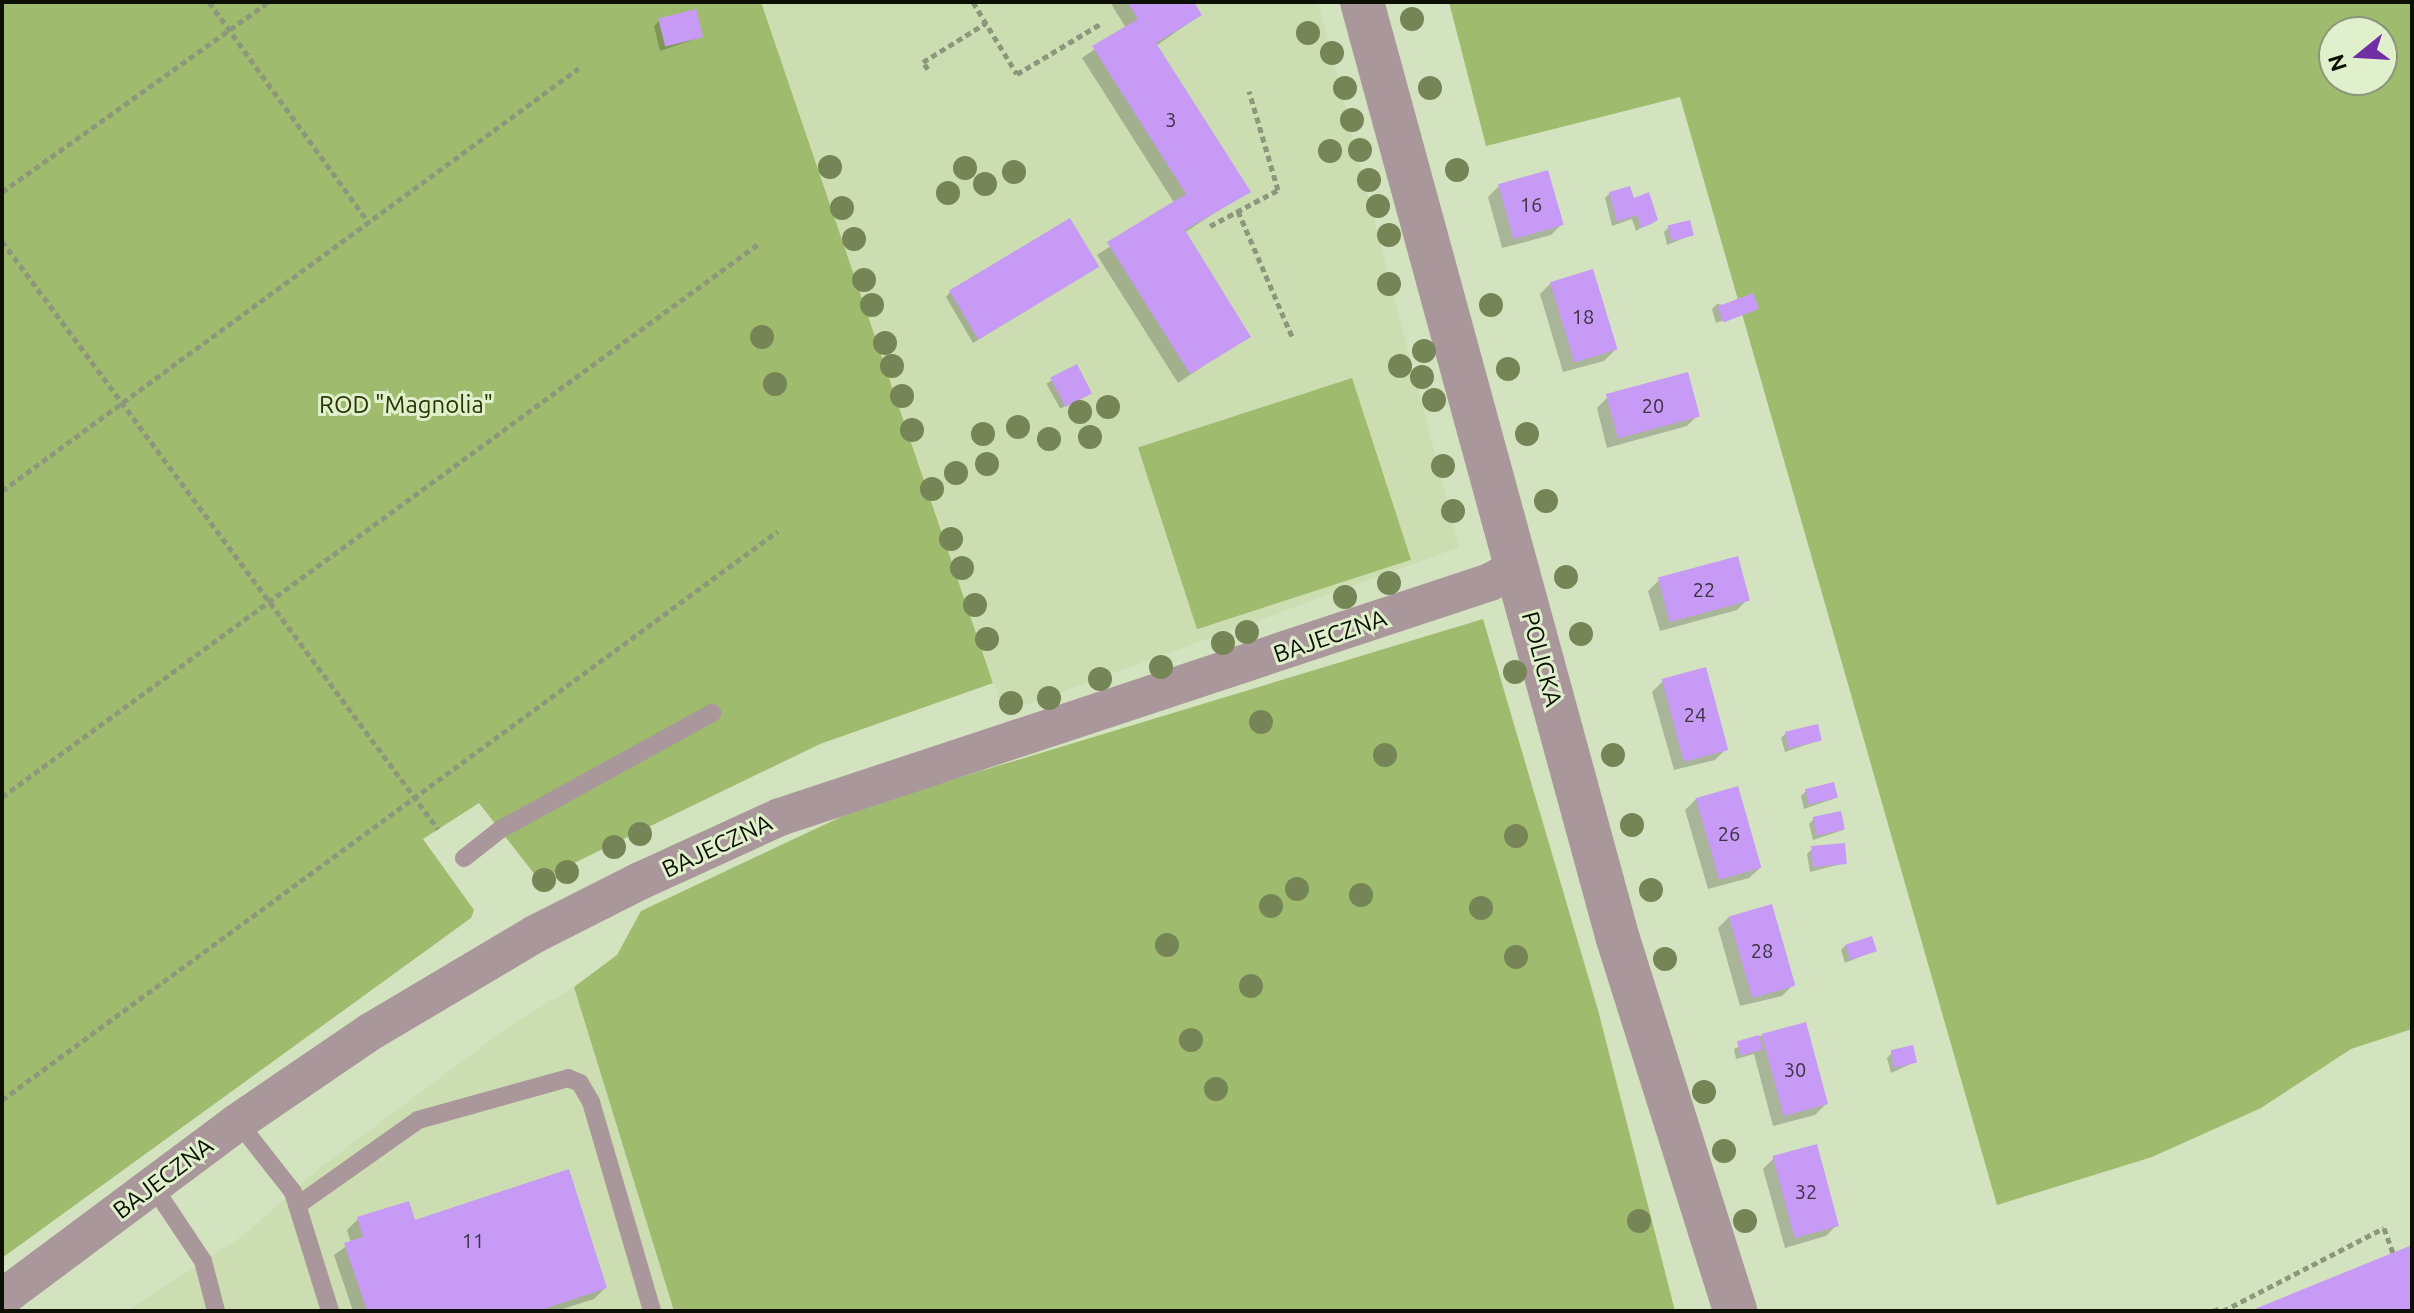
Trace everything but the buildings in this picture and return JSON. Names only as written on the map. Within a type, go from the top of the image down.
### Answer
[{"type":"street","name":"POLICKA","points":[[1362,2],[1633,991],[1735,1311]]},
{"type":"street","name":"BAJECZNA","points":[[2,1298],[238,1122],[370,1032],[524,940],[780,817],[1474,587],[1517,567]]},
{"type":"lane","points":[[464,858],[501,829],[712,713]]},
{"type":"lane","points":[[298,1205],[418,1120],[568,1078],[580,1083],[591,1102],[652,1311]]},
{"type":"lane","points":[[238,1122],[298,1205],[330,1311]]},
{"type":"lane","points":[[153,1186],[203,1261],[216,1311]]},
{"type":"path","points":[[209,2],[369,223]]},
{"type":"path","points":[[2,192],[268,2]]},
{"type":"path","points":[[973,2],[1017,74],[1102,23]]},
{"type":"path","points":[[928,69],[923,62],[986,23]]},
{"type":"path","points":[[2,491],[579,68]]},
{"type":"path","points":[[1210,226],[1278,190],[1249,91]]},
{"type":"path","points":[[1238,211],[1293,339]]},
{"type":"path","points":[[2,241],[438,829]]},
{"type":"path","points":[[2,797],[761,242]]},
{"type":"path","points":[[2,1100],[778,531]]},
{"type":"path","points":[[2213,1311],[2278,1285],[2384,1228],[2393,1253]]},
{"type":"shaded area","points":[[761,2],[1318,2],[1459,547],[1004,713]]},
{"type":"shaded area","points":[[574,987],[674,1311],[127,1311],[244,1235],[321,1167],[512,1024]]},
{"type":"green space","name":"ROD \"Magnolia\"","points":[[2,2],[761,2],[993,683],[820,744],[539,880],[479,803],[423,839],[474,910],[471,918],[2,1258]]},
{"type":"green space","points":[[1449,2],[2412,2],[2412,1029],[2351,1049],[2261,1108],[2152,1157],[1997,1205],[1680,97],[1486,146]]},
{"type":"green space","points":[[1352,378],[1411,560],[1197,629],[1138,448]]},
{"type":"green space","points":[[1483,619],[1598,1010],[1675,1311],[674,1311],[574,987],[617,955],[641,911],[862,807]]}]
